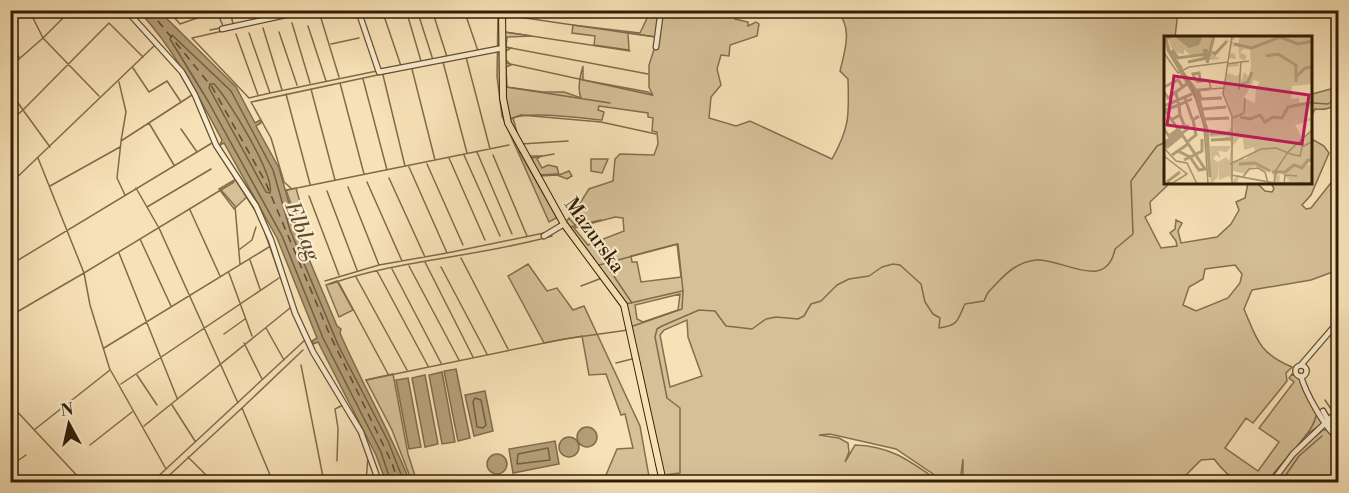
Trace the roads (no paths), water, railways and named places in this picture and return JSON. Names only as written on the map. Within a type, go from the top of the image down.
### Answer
[{"type":"main road","name":"Mazurska","points":[[502,10],[503,98],[510,128],[564,224],[624,305],[663,483]]},
{"type":"street","points":[[126,10],[182,72],[195,95],[216,145],[256,206],[271,240],[295,313],[313,352],[361,432],[379,483]]},
{"type":"street","points":[[222,29],[308,10]]},
{"type":"street","points":[[358,10],[379,72],[502,48]]},
{"type":"street","points":[[656,47],[661,10]]},
{"type":"street","points":[[544,236],[564,224]]},
{"type":"street","points":[[1338,322],[1309,355],[1303,366],[1295,370],[1302,376],[1338,438]]},
{"type":"street","points":[[1302,376],[1306,371],[1303,366]]},
{"type":"street","points":[[1272,483],[1288,459],[1338,411]]},
{"type":"street","points":[[1327,421],[1329,428],[1338,438]]},
{"type":"street","points":[[1320,428],[1329,428]]},
{"type":"water","points":[[139,11],[159,11],[236,87],[255,123],[260,120],[261,123],[256,126],[279,168],[296,228],[337,326],[341,329],[340,333],[410,482],[386,482],[376,455],[318,342],[313,344],[312,341],[317,338],[277,238],[224,143],[220,145],[222,140],[185,73]]},
{"type":"water","points":[[456,369],[470,438],[458,441],[444,371]]},
{"type":"water","points":[[442,372],[455,442],[442,444],[429,375]]},
{"type":"water","points":[[425,375],[438,444],[425,447],[412,378]]},
{"type":"water","points":[[408,378],[421,447],[409,449],[396,380]]},
{"type":"water","points":[[485,391],[493,431],[474,436],[465,395]]},
{"type":"water","points":[[587,427],[594,430],[597,437],[594,444],[587,447],[580,444],[577,437],[580,430]]},
{"type":"water","points":[[569,437],[576,440],[579,447],[576,454],[569,457],[562,454],[559,447],[562,440]]},
{"type":"water","points":[[555,441],[559,464],[513,473],[509,449]]},
{"type":"water","points":[[497,454],[504,457],[507,464],[504,471],[497,474],[490,471],[487,464],[490,457]]},
{"type":"waterway","points":[[10,15],[15,10]]},
{"type":"waterway","points":[[29,10],[43,38],[71,10]]},
{"type":"waterway","points":[[168,10],[180,24],[200,17],[198,10]]},
{"type":"waterway","points":[[201,10],[203,17],[218,14],[223,26]]},
{"type":"waterway","points":[[230,10],[233,24]]},
{"type":"waterway","points":[[264,10],[266,17]]},
{"type":"waterway","points":[[263,22],[318,10]]},
{"type":"waterway","points":[[356,10],[376,69]]},
{"type":"waterway","points":[[382,10],[401,66]]},
{"type":"waterway","points":[[406,10],[421,61]]},
{"type":"waterway","points":[[417,10],[433,60]]},
{"type":"waterway","points":[[432,10],[447,57]]},
{"type":"waterway","points":[[464,10],[478,51]]},
{"type":"waterway","points":[[505,26],[506,10]]},
{"type":"waterway","points":[[602,10],[657,17]]},
{"type":"waterway","points":[[320,15],[339,77]]},
{"type":"waterway","points":[[505,15],[655,37]]},
{"type":"waterway","points":[[50,147],[23,110],[109,23],[143,57]]},
{"type":"waterway","points":[[292,23],[310,83]]},
{"type":"waterway","points":[[308,26],[326,81]]},
{"type":"waterway","points":[[210,30],[220,28]]},
{"type":"waterway","points":[[263,28],[282,90]]},
{"type":"waterway","points":[[223,31],[192,38],[249,98],[270,93]]},
{"type":"waterway","points":[[279,32],[297,85]]},
{"type":"waterway","points":[[505,32],[630,51]]},
{"type":"waterway","points":[[249,33],[270,93],[377,71]]},
{"type":"waterway","points":[[236,34],[258,95]]},
{"type":"waterway","points":[[10,67],[43,38],[99,96]]},
{"type":"waterway","points":[[331,44],[359,38]]},
{"type":"waterway","points":[[10,42],[19,57]]},
{"type":"waterway","points":[[10,184],[155,45]]},
{"type":"waterway","points":[[505,47],[648,74]]},
{"type":"waterway","points":[[466,57],[490,149]]},
{"type":"waterway","points":[[443,62],[467,153]]},
{"type":"waterway","points":[[506,63],[652,95]]},
{"type":"waterway","points":[[292,189],[284,182],[271,138],[251,102],[415,67]]},
{"type":"waterway","points":[[133,68],[149,92],[167,81],[181,102]]},
{"type":"waterway","points":[[412,69],[435,160]]},
{"type":"waterway","points":[[383,75],[405,166]]},
{"type":"waterway","points":[[363,79],[387,170]]},
{"type":"waterway","points":[[119,82],[126,112],[121,141],[192,95]]},
{"type":"waterway","points":[[340,83],[364,174]]},
{"type":"waterway","points":[[506,87],[610,103]]},
{"type":"waterway","points":[[311,89],[335,180]]},
{"type":"waterway","points":[[10,91],[23,110],[10,121]]},
{"type":"waterway","points":[[286,94],[310,184]]},
{"type":"waterway","points":[[1313,103],[1328,104],[1338,97]]},
{"type":"waterway","points":[[510,119],[521,115],[601,122],[656,134]]},
{"type":"waterway","points":[[149,123],[174,165]]},
{"type":"waterway","points":[[181,129],[197,152]]},
{"type":"waterway","points":[[521,144],[568,141]]},
{"type":"waterway","points":[[121,142],[117,178],[125,195]]},
{"type":"waterway","points":[[10,265],[212,143]]},
{"type":"waterway","points":[[665,475],[680,473],[680,408],[667,398],[655,337],[657,329],[699,310],[715,311],[726,326],[752,329],[766,319],[776,317],[798,319],[804,316],[811,304],[821,301],[837,285],[849,279],[869,276],[882,267],[893,264],[900,265],[921,284],[925,302],[933,314],[940,318],[939,328],[951,325],[957,321],[965,304],[984,301],[989,291],[1005,275],[1024,263],[1036,260],[1082,270],[1103,269],[1110,262],[1115,249],[1133,234],[1131,181],[1157,146],[1164,143]]},
{"type":"waterway","points":[[287,190],[509,145]]},
{"type":"waterway","points":[[50,186],[120,147]]},
{"type":"waterway","points":[[519,151],[557,218]]},
{"type":"waterway","points":[[477,152],[512,234]]},
{"type":"waterway","points":[[532,158],[554,154]]},
{"type":"waterway","points":[[220,155],[256,212]]},
{"type":"waterway","points":[[464,155],[500,236]]},
{"type":"waterway","points":[[493,155],[527,236]]},
{"type":"waterway","points":[[10,316],[84,273],[38,158]]},
{"type":"waterway","points":[[449,158],[485,240]]},
{"type":"waterway","points":[[427,164],[463,245]]},
{"type":"waterway","points":[[409,167],[447,253],[544,233]]},
{"type":"waterway","points":[[147,207],[211,169]]},
{"type":"waterway","points":[[539,175],[558,174]]},
{"type":"waterway","points":[[389,178],[425,257]]},
{"type":"waterway","points":[[34,430],[110,370],[90,305],[84,273],[234,182]]},
{"type":"waterway","points":[[367,182],[402,261]]},
{"type":"waterway","points":[[348,187],[379,265]]},
{"type":"waterway","points":[[136,188],[159,228],[238,403]]},
{"type":"waterway","points":[[221,190],[235,206],[240,264]]},
{"type":"waterway","points":[[327,191],[357,270]]},
{"type":"waterway","name":"Elbląg","points":[[309,196],[339,275]]},
{"type":"waterway","points":[[190,210],[220,276]]},
{"type":"waterway","points":[[570,227],[601,220]]},
{"type":"waterway","points":[[240,249],[252,240],[256,227]]},
{"type":"waterway","points":[[265,233],[293,313]]},
{"type":"waterway","points":[[330,284],[384,269],[496,249],[552,236]]},
{"type":"waterway","points":[[577,237],[594,259]]},
{"type":"waterway","points":[[140,239],[171,306]]},
{"type":"waterway","points":[[599,265],[678,244],[683,291],[682,309],[633,326]]},
{"type":"waterway","points":[[104,348],[269,247]]},
{"type":"waterway","points":[[119,253],[177,398]]},
{"type":"waterway","points":[[325,281],[379,265],[447,253]]},
{"type":"waterway","points":[[461,258],[508,349]]},
{"type":"waterway","points":[[250,260],[260,289]]},
{"type":"waterway","points":[[425,262],[473,357]]},
{"type":"waterway","points":[[409,266],[459,360]]},
{"type":"waterway","points":[[607,266],[632,303]]},
{"type":"waterway","points":[[441,267],[487,354]]},
{"type":"waterway","points":[[392,269],[441,363]]},
{"type":"waterway","points":[[377,271],[428,366]]},
{"type":"waterway","points":[[229,273],[252,336]]},
{"type":"waterway","points":[[356,277],[407,370]]},
{"type":"waterway","points":[[121,384],[279,278]]},
{"type":"waterway","points":[[581,286],[602,278]]},
{"type":"waterway","points":[[339,283],[388,374]]},
{"type":"waterway","points":[[626,304],[682,291]]},
{"type":"waterway","points":[[144,426],[290,308]]},
{"type":"waterway","points":[[224,334],[245,319]]},
{"type":"waterway","points":[[266,328],[284,360]]},
{"type":"waterway","points":[[366,380],[564,339],[628,330]]},
{"type":"waterway","points":[[166,469],[305,340]]},
{"type":"waterway","points":[[244,343],[262,379]]},
{"type":"waterway","points":[[273,482],[242,408],[303,350]]},
{"type":"waterway","points":[[616,363],[632,359]]},
{"type":"waterway","points":[[301,365],[324,482]]},
{"type":"waterway","points":[[111,371],[166,469],[152,482]]},
{"type":"waterway","points":[[137,375],[157,405]]},
{"type":"waterway","points":[[1325,400],[1331,409],[1338,406]]},
{"type":"waterway","points":[[10,404],[83,482]]},
{"type":"waterway","points":[[172,405],[195,441]]},
{"type":"waterway","points":[[337,461],[338,428],[335,409],[343,405]]},
{"type":"waterway","points":[[162,482],[242,408]]},
{"type":"waterway","points":[[90,445],[132,412]]},
{"type":"waterway","points":[[1268,482],[1308,433],[1316,416]]},
{"type":"waterway","points":[[1281,482],[1299,456],[1322,436]]},
{"type":"waterway","points":[[10,466],[26,455]]},
{"type":"waterway","points":[[188,457],[213,482]]},
{"type":"waterway","points":[[366,482],[368,457]]},
{"type":"waterway","points":[[656,465],[659,476]]},
{"type":"waterway","points":[[651,478],[657,477]]},
{"type":"waterway","points":[[625,482],[649,478]]}]
